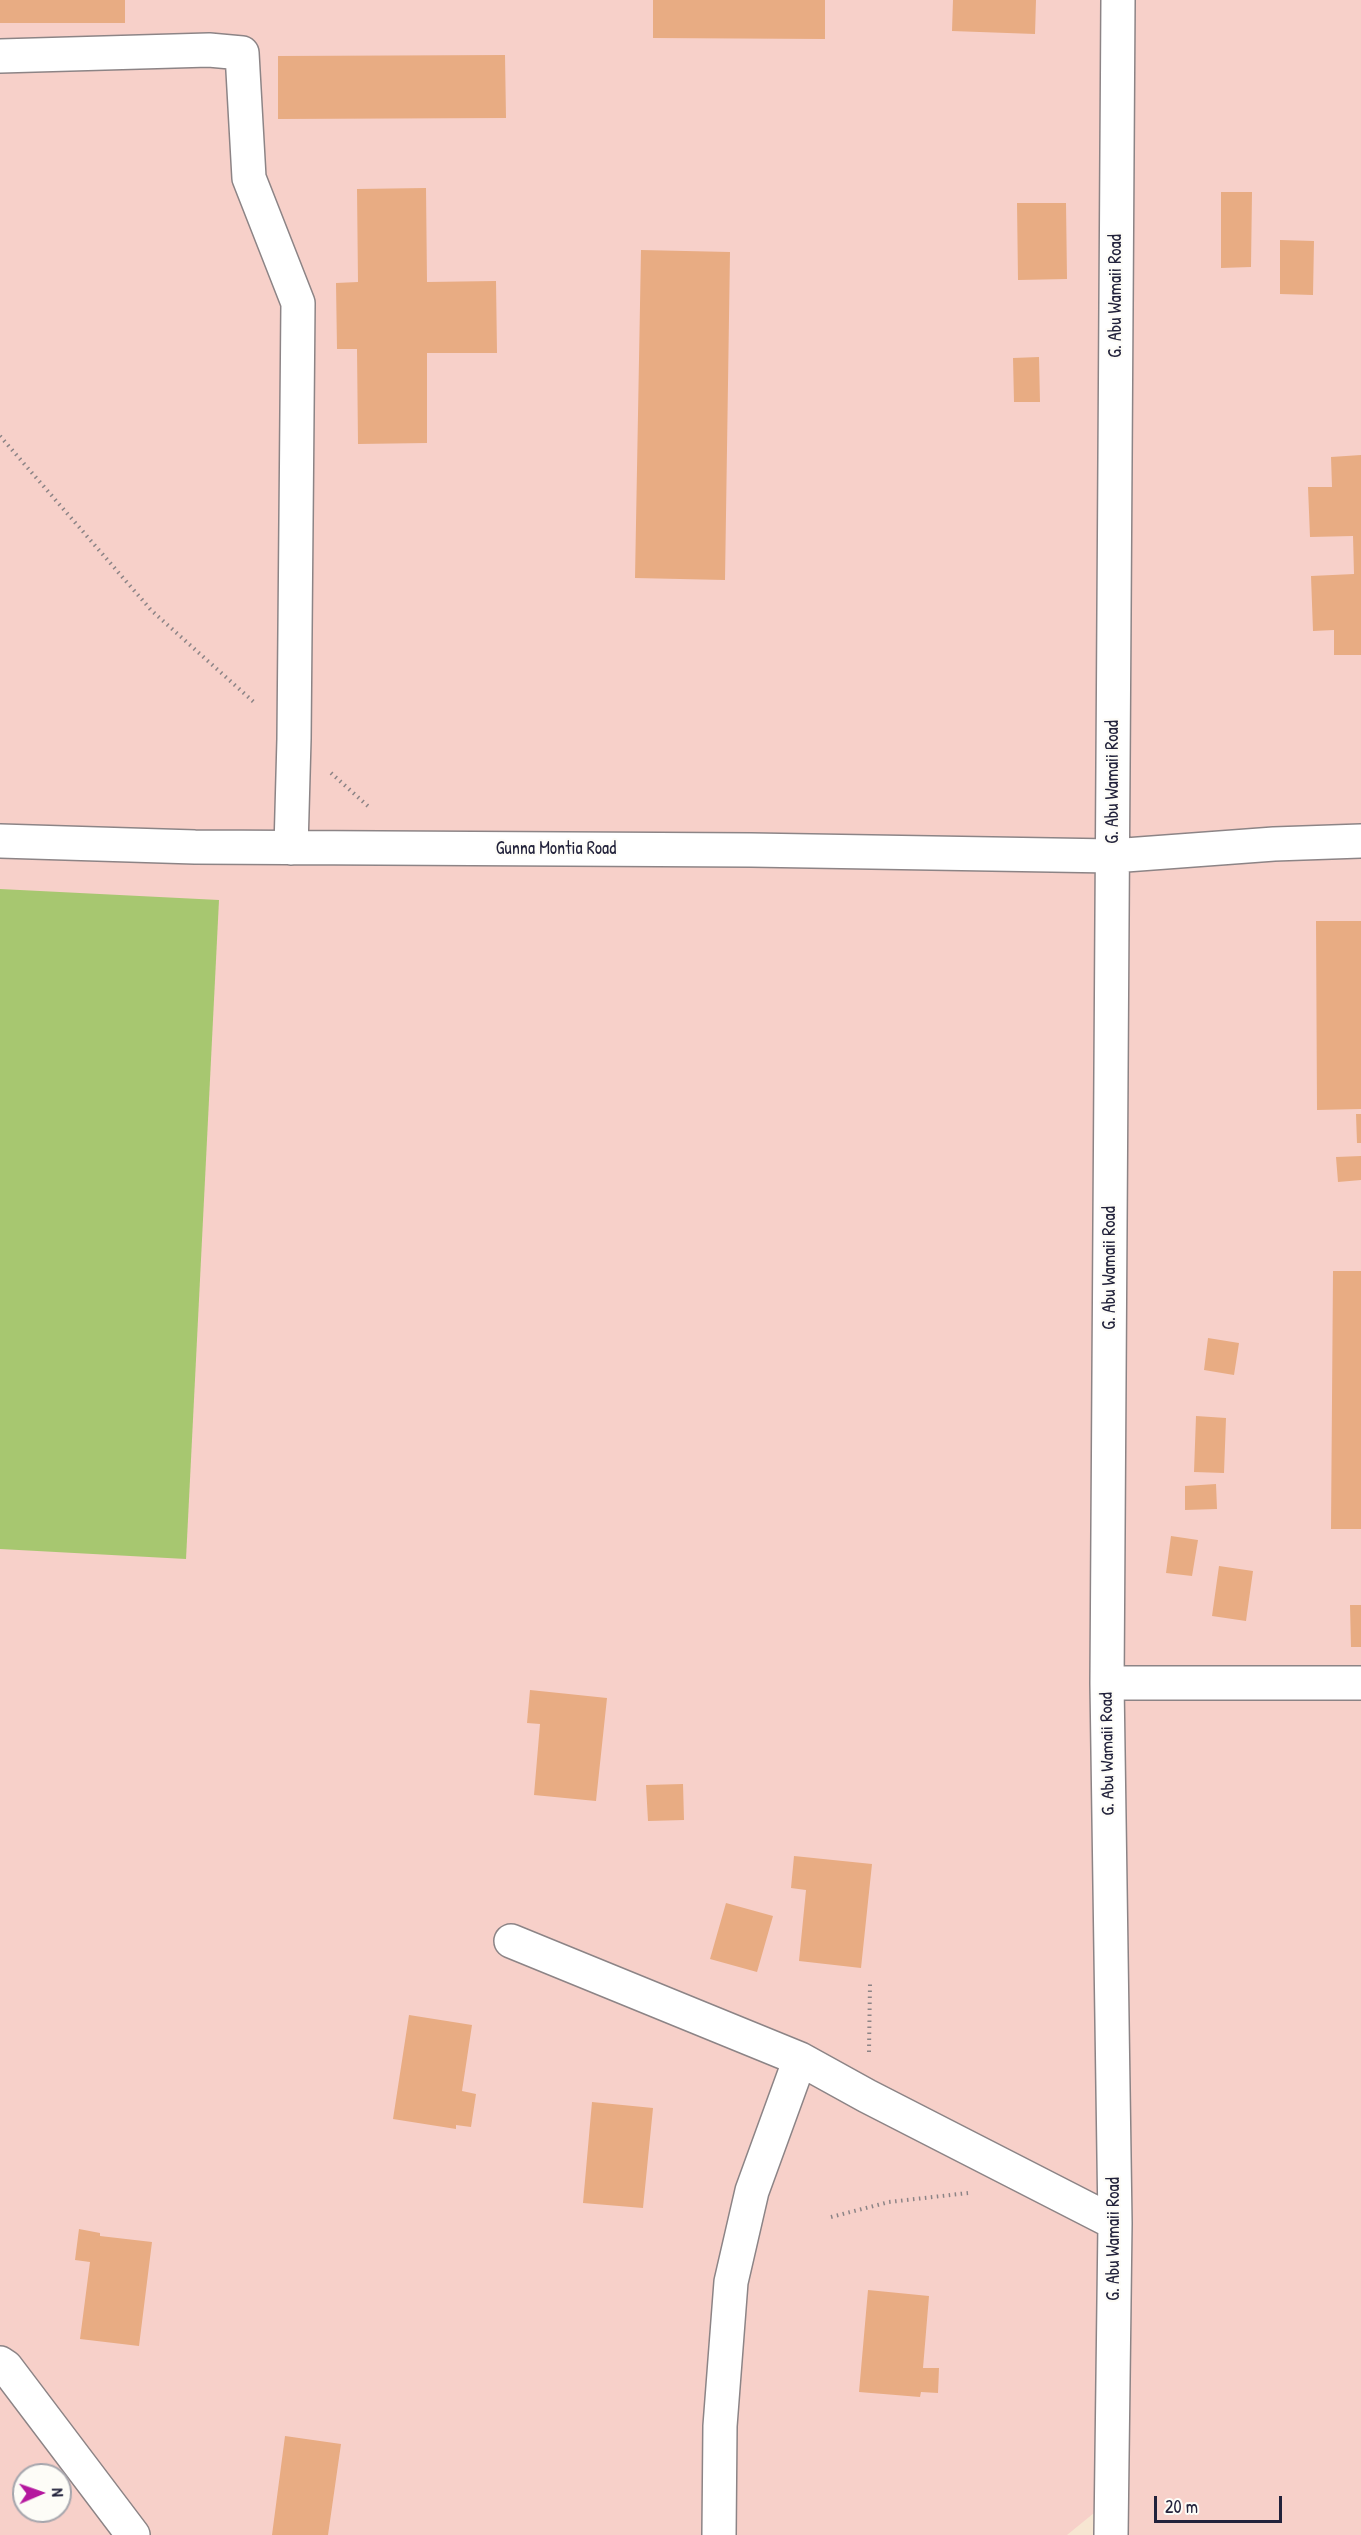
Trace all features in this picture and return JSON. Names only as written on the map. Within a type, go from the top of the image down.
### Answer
[{"type":"street","name":"G. Abu Wamaii Road","points":[[1111,2535],[1115,2223],[1107,1683],[1118,0]]},
{"type":"street","points":[[0,56],[209,50],[242,53],[249,178],[298,303],[291,848]]},
{"type":"street","name":"Gunna Montia Road","points":[[0,841],[291,848],[751,850],[1112,856],[1274,844],[1361,841]]},
{"type":"street","points":[[1107,1683],[1361,1683]]},
{"type":"street","points":[[511,1941],[800,2059],[867,2096],[1115,2223]]},
{"type":"street","points":[[719,2535],[720,2426],[731,2282],[752,2191],[800,2059]]},
{"type":"street","points":[[0,2363],[13,2376],[133,2535]]},
{"type":"path","points":[[0,436],[151,610],[372,809]]},
{"type":"path","points":[[867,2096],[870,1984]]},
{"type":"path","points":[[831,2217],[889,2202],[969,2193]]},
{"type":"shaded area","points":[[0,0],[1361,0],[1361,2535],[1113,2535],[1110,2500],[1067,2535],[0,2535]]},
{"type":"green space","points":[[0,889],[219,900],[186,1559],[0,1549]]},
{"type":"building","points":[[0,0],[125,0],[125,23],[0,23]]},
{"type":"building","points":[[653,0],[825,0],[825,39],[653,38]]},
{"type":"building","points":[[953,0],[1036,0],[1035,34],[952,31]]},
{"type":"building","points":[[505,55],[506,118],[278,119],[278,56]]},
{"type":"building","points":[[426,188],[427,282],[496,281],[497,353],[427,353],[427,443],[358,444],[357,349],[337,349],[336,283],[358,282],[357,189]]},
{"type":"building","points":[[1221,192],[1252,192],[1251,267],[1221,268]]},
{"type":"building","points":[[1017,203],[1066,203],[1067,279],[1018,280]]},
{"type":"building","points":[[1280,240],[1314,241],[1313,295],[1280,294]]},
{"type":"building","points":[[641,250],[730,252],[725,580],[635,578]]},
{"type":"building","points":[[1039,357],[1040,402],[1014,402],[1013,358]]},
{"type":"building","points":[[1361,455],[1361,655],[1334,655],[1334,630],[1313,631],[1311,576],[1354,574],[1353,536],[1310,537],[1308,487],[1332,487],[1331,457]]},
{"type":"building","points":[[1316,921],[1361,921],[1361,1109],[1317,1110]]},
{"type":"building","points":[[1356,1114],[1361,1114],[1361,1143],[1357,1143]]},
{"type":"building","points":[[1361,1156],[1361,1180],[1338,1182],[1336,1157]]},
{"type":"building","points":[[1333,1271],[1361,1271],[1361,1529],[1331,1529]]},
{"type":"building","points":[[1208,1338],[1239,1343],[1234,1375],[1204,1370]]},
{"type":"building","points":[[1196,1416],[1226,1418],[1224,1473],[1194,1472]]},
{"type":"building","points":[[1216,1484],[1217,1509],[1185,1510],[1185,1486]]},
{"type":"building","points":[[1171,1536],[1198,1540],[1192,1576],[1166,1573]]},
{"type":"building","points":[[1219,1566],[1253,1571],[1246,1621],[1212,1616]]},
{"type":"building","points":[[1350,1605],[1361,1605],[1361,1647],[1351,1647]]},
{"type":"building","points":[[530,1690],[607,1698],[596,1801],[534,1795],[540,1724],[527,1723]]},
{"type":"building","points":[[683,1784],[684,1820],[648,1821],[646,1785]]},
{"type":"building","points":[[794,1856],[872,1864],[861,1968],[799,1961],[806,1890],[791,1888]]},
{"type":"building","points":[[726,1903],[773,1916],[757,1972],[710,1959]]},
{"type":"building","points":[[409,2015],[472,2025],[462,2091],[476,2094],[471,2127],[456,2125],[456,2129],[393,2119]]},
{"type":"building","points":[[592,2102],[653,2108],[643,2208],[583,2203]]},
{"type":"building","points":[[79,2229],[100,2233],[100,2236],[152,2242],[139,2346],[80,2339],[90,2262],[75,2260]]},
{"type":"building","points":[[868,2290],[929,2296],[923,2368],[939,2368],[938,2393],[921,2392],[920,2397],[859,2392]]},
{"type":"building","points":[[285,2436],[341,2444],[328,2535],[272,2535]]}]
